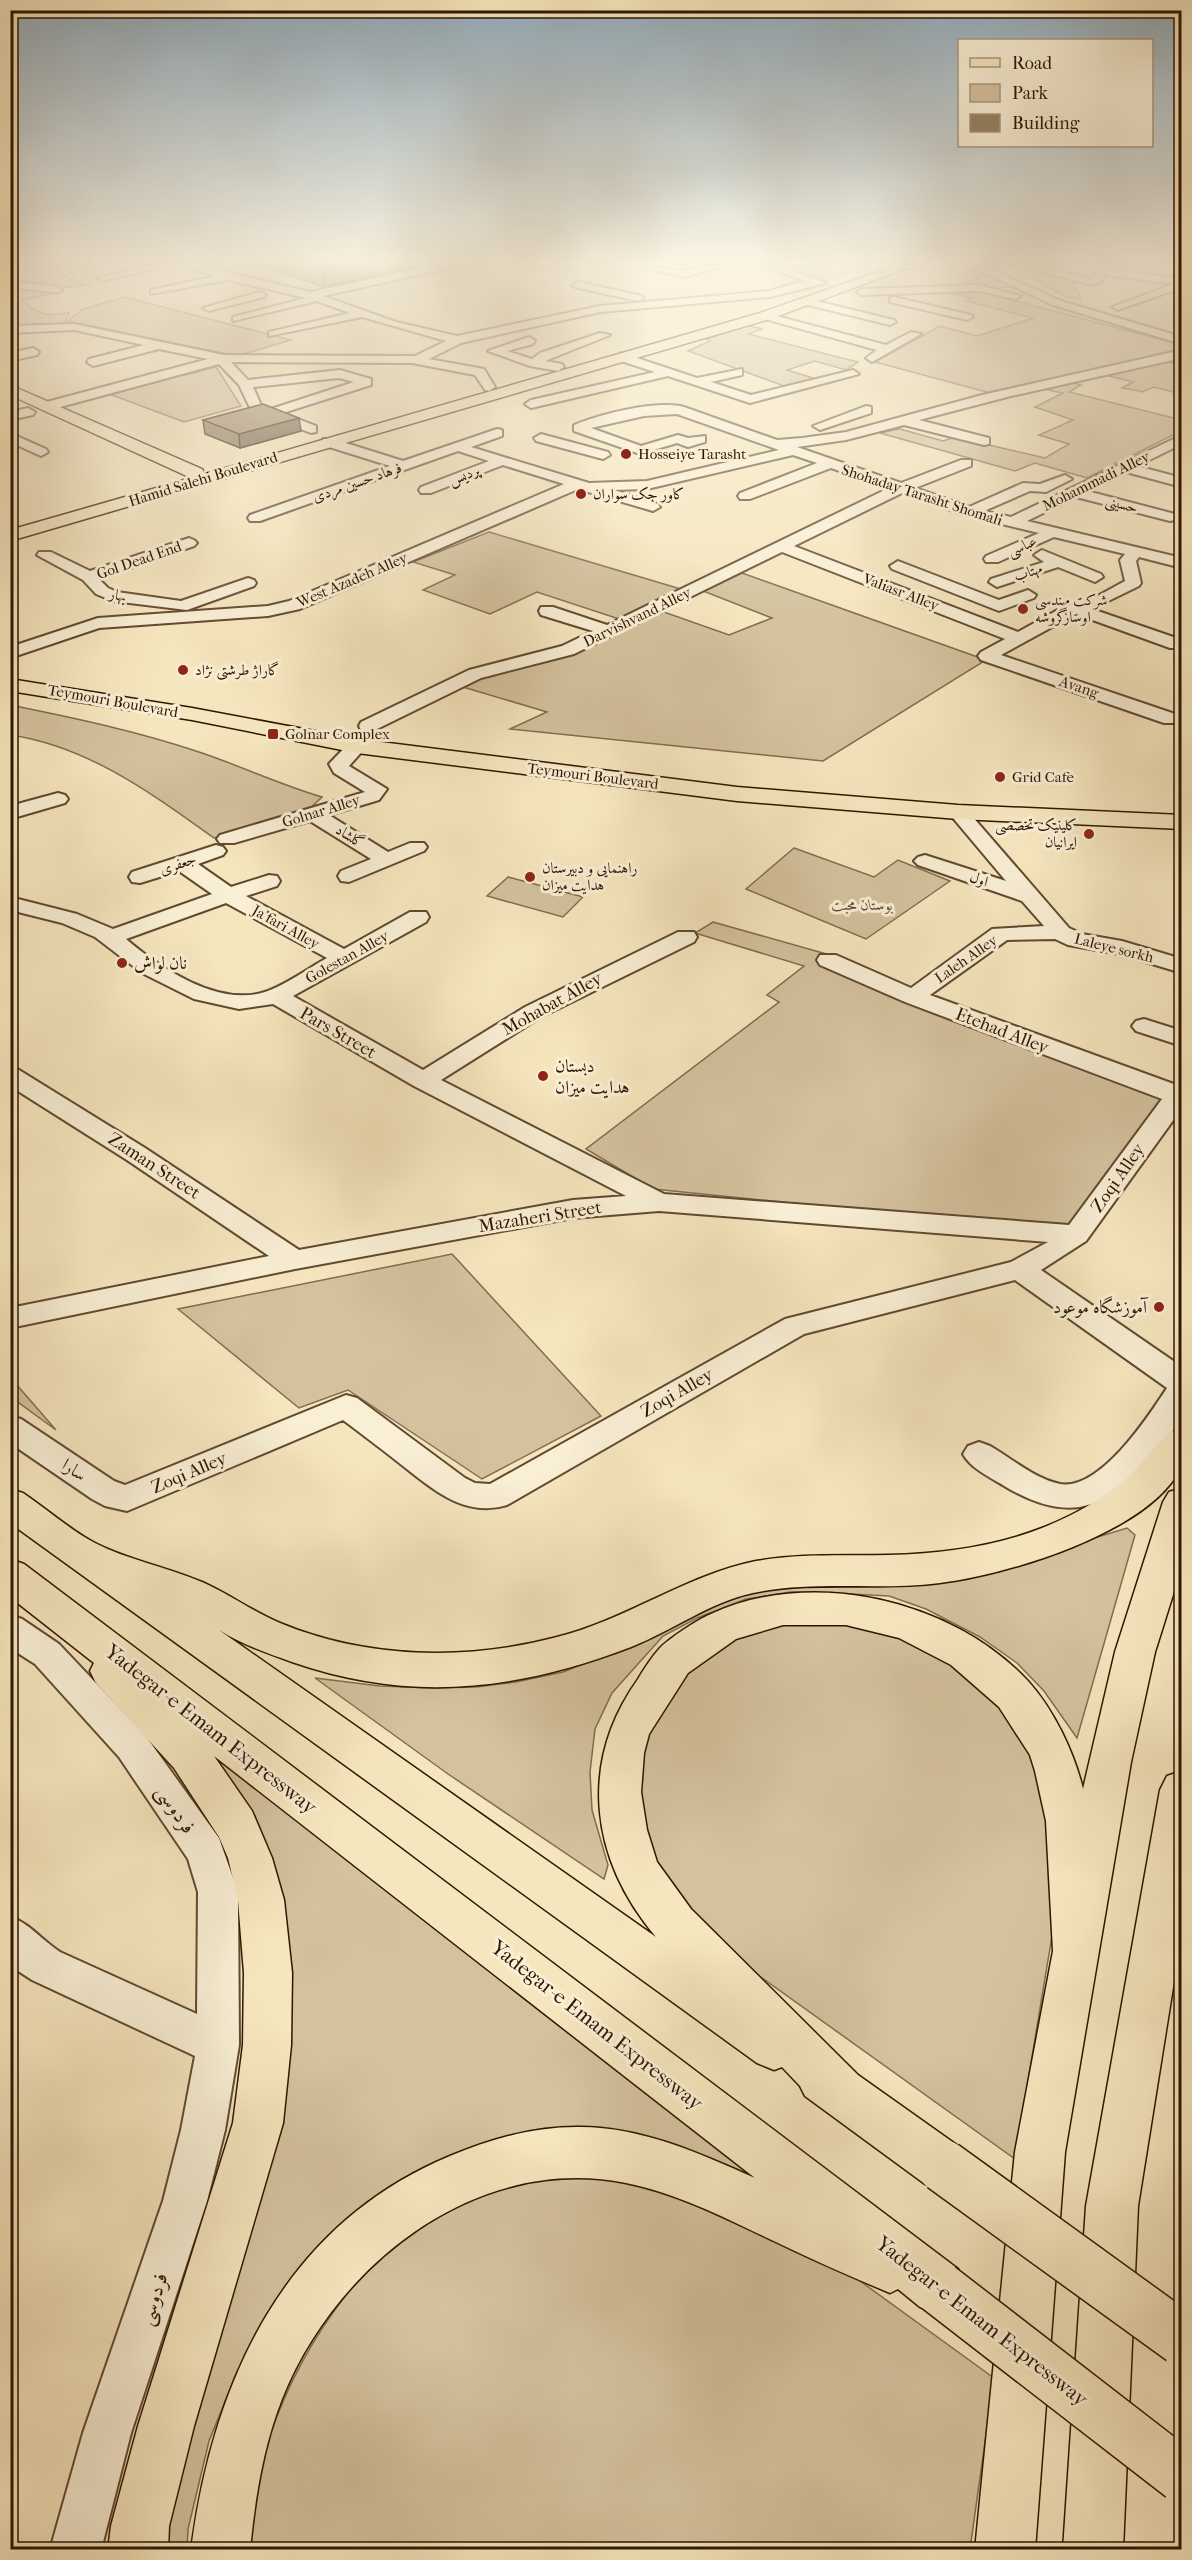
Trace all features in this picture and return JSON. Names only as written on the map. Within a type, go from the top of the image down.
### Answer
[{"type":"main road","name":"Hamid Salehi Boulevard","points":[[10,527],[206,468],[328,442],[511,383]]},
{"type":"main road","name":"Hamid Salehi Boulevard","points":[[258,457],[517,383]]},
{"type":"main road","points":[[10,389],[159,456],[206,468],[258,457]]},
{"type":"main road","points":[[10,404],[174,478]]},
{"type":"main road","points":[[28,412],[48,406]]},
{"type":"main road","name":"Hamid Salehi Boulevard","points":[[10,536],[206,468]]},
{"type":"main road","points":[[116,496],[136,480]]},
{"type":"main road","name":"Teymouri Boulevard","points":[[10,664],[45,669]]},
{"type":"main road","name":"Teymouri Boulevard","points":[[126,682],[363,736],[570,755],[750,776],[984,793],[1182,801]]},
{"type":"main road","name":"Teymouri Boulevard","points":[[10,685],[192,714],[363,736],[737,794],[958,812],[1182,822]]},
{"type":"main road","points":[[87,1556],[207,1602],[275,1639],[324,1655],[403,1669],[456,1670],[506,1665],[552,1656],[603,1641],[706,1593],[750,1578],[789,1573],[911,1570],[974,1563],[1030,1548],[1075,1531],[1114,1508],[1158,1472],[1182,1440]]},
{"type":"main road","points":[[1005,2550],[1040,2152],[1110,1762],[1135,1652],[1182,1502]]},
{"type":"main road","points":[[10,1503],[640,1954],[840,2091],[1182,2339]]},
{"type":"main road","points":[[22,1602],[189,1755],[230,1816],[250,1858],[265,1932],[268,1972],[267,2045],[258,2123],[166,2426],[140,2526],[138,2550]]},
{"type":"main road","name":"Yadegar-e Emam Expressway","points":[[22,1602],[939,2288],[1182,2476]]},
{"type":"main road","points":[[840,2091],[663,1909],[639,1873],[626,1840],[619,1806],[619,1767],[628,1731],[643,1699],[660,1676],[691,1645],[721,1627],[759,1614],[800,1607],[837,1607],[874,1613],[924,1630],[967,1652],[1003,1680],[1029,1710],[1062,1782],[1068,1827],[1076,1951]]},
{"type":"main road","points":[[1093,2550],[1112,2206],[1182,1790]]},
{"type":"main road","points":[[220,2550],[226,2495],[243,2431],[266,2372],[302,2307],[350,2251],[404,2207],[464,2173],[514,2158],[560,2153],[623,2157],[673,2169],[735,2193],[783,2219],[939,2288]]},
{"type":"street","points":[[48,406],[132,383]]},
{"type":"street","points":[[250,383],[245,384],[252,404],[311,429]]},
{"type":"street","points":[[271,413],[362,383]]},
{"type":"street","points":[[494,383],[495,389],[586,425]]},
{"type":"street","points":[[604,383],[611,386]]},
{"type":"street","points":[[531,404],[622,383]]},
{"type":"street","points":[[699,383],[740,398],[756,399],[816,383]]},
{"type":"street","points":[[836,390],[843,383]]},
{"type":"street","points":[[775,442],[802,442],[851,435],[954,406],[1053,383]]},
{"type":"street","name":"Shohaday Tarasht Shomali","points":[[586,425],[669,409],[682,411],[775,442],[792,452],[970,512],[1181,563]]},
{"type":"street","points":[[775,442],[866,410]]},
{"type":"street","points":[[10,416],[28,412]]},
{"type":"street","points":[[904,421],[984,442]]},
{"type":"street","points":[[586,425],[579,428],[639,450],[678,439],[688,442],[700,439]]},
{"type":"street","name":"فرهاد حسین مردی","points":[[255,518],[497,433]]},
{"type":"street","points":[[10,437],[41,452]]},
{"type":"street","points":[[585,449],[585,444],[603,438]]},
{"type":"street","name":"Mohammadi Alley","points":[[1011,523],[1182,439]]},
{"type":"street","points":[[328,442],[404,466]]},
{"type":"street","points":[[585,449],[559,458],[538,443],[585,449],[628,461]]},
{"type":"street","points":[[458,447],[653,507]]},
{"type":"street","points":[[582,485],[647,485],[745,465],[792,452]]},
{"type":"street","points":[[1141,459],[1182,470]]},
{"type":"street","name":"پردیس","points":[[426,490],[502,460]]},
{"type":"street","name":"Darvishvand Alley","points":[[363,736],[475,674],[568,650],[899,489],[966,463]]},
{"type":"street","points":[[745,495],[828,464]]},
{"type":"street","points":[[1123,467],[1182,483]]},
{"type":"street","points":[[970,512],[1028,486],[1041,489],[1065,479]]},
{"type":"street","points":[[1099,480],[1119,485]]},
{"type":"street","name":"West Azadeh Alley","points":[[10,653],[86,626],[190,611],[268,611],[294,605],[582,485]]},
{"type":"street","name":"حسینی","points":[[1074,492],[1170,517]]},
{"type":"street","name":"عباسی","points":[[992,559],[1024,547],[1052,532]]},
{"type":"street","name":"Gol Dead End","points":[[89,577],[189,543]]},
{"type":"street","name":"Valiasr Alley","points":[[780,546],[1021,639]]},
{"type":"street","points":[[1036,552],[1095,577]]},
{"type":"street","points":[[1021,639],[1073,610],[1133,583],[1128,560],[1136,552]]},
{"type":"street","name":"بهار","points":[[45,555],[89,577],[102,591],[113,596],[190,611]]},
{"type":"street","name":"مهتاب","points":[[1028,596],[997,582],[1059,562]]},
{"type":"street","points":[[898,566],[999,606],[1028,596],[1176,644]]},
{"type":"street","points":[[190,611],[248,583]]},
{"type":"street","points":[[547,611],[610,631]]},
{"type":"street","name":"Avang","points":[[1021,639],[987,656],[1171,719]]},
{"type":"street","name":"Golnar Alley","points":[[221,845],[375,793],[377,789],[341,769],[339,764],[363,736]]},
{"type":"street","points":[[10,813],[58,799]]},
{"type":"street","name":"Laleye sorkh","points":[[958,812],[1059,931],[1076,940],[1130,950],[1182,966]]},
{"type":"street","name":"گلشاد","points":[[312,813],[387,860]]},
{"type":"street","name":"جعفری","points":[[140,877],[182,863],[221,845]]},
{"type":"street","name":"گلشاد","points":[[349,876],[417,847]]},
{"type":"street","name":"اول","points":[[925,861],[1032,897]]},
{"type":"street","name":"Ja'fari Alley","points":[[182,863],[229,896],[343,958]]},
{"type":"street","name":"Ja'fari Alley","points":[[110,937],[269,881]]},
{"type":"street","points":[[10,903],[92,928],[110,937],[136,959],[191,989],[236,1002],[265,1001],[276,996]]},
{"type":"street","name":"Golestan Alley","points":[[276,996],[418,917]]},
{"type":"street","name":"Laleh Alley","points":[[912,997],[1000,934],[1016,932],[1037,935],[1059,931]]},
{"type":"street","name":"Mohabat Alley","points":[[423,1081],[533,1012],[686,937]]},
{"type":"street","name":"Etehad Alley","points":[[828,960],[912,997],[1180,1095]]},
{"type":"street","name":"Pars Street","points":[[276,996],[423,1081],[659,1202]]},
{"type":"street","points":[[1144,1026],[1182,1039]]},
{"type":"street","name":"Zaman Street","points":[[10,1075],[136,1154],[295,1260]]},
{"type":"street","name":"Zoqi Alley","points":[[141,1493],[346,1406],[454,1487],[468,1495],[481,1498],[496,1496],[795,1326],[1018,1269],[1042,1258],[1076,1236],[1180,1095]]},
{"type":"street","name":"Mazaheri Street","points":[[10,1318],[295,1260],[573,1209],[659,1202],[1076,1236]]},
{"type":"street","points":[[1018,1269],[1182,1383]]},
{"type":"street","points":[[979,1454],[1044,1491],[1065,1497],[1085,1494],[1119,1471],[1147,1440],[1182,1390]]},
{"type":"street","name":"سارا","points":[[10,1427],[116,1497],[127,1498],[141,1493]]},
{"type":"street","name":"فردوسی","points":[[22,1602],[47,1654],[132,1746],[205,1851],[218,1892],[218,2045],[203,2130],[185,2201],[107,2433],[75,2550]]},
{"type":"street","points":[[10,1935],[26,1953],[46,1966],[218,2045]]},
{"type":"green space","points":[[151,383],[227,383],[241,406],[184,422],[109,394]]},
{"type":"green space","points":[[777,383],[800,383],[787,387]]},
{"type":"green space","points":[[955,383],[1039,383],[994,394]]},
{"type":"green space","points":[[1066,383],[1081,385],[1069,392],[1182,420],[1181,431],[1087,478],[1035,463],[1015,471],[880,433],[900,429],[943,441],[955,437],[1045,458],[1069,444],[1039,435],[1073,420],[1035,407],[1063,393],[1048,390]]},
{"type":"green space","points":[[1130,383],[1181,383],[1181,394],[1154,387],[1142,392],[1122,388]]},
{"type":"green space","points":[[489,532],[684,590],[625,621],[537,592],[490,614],[423,590],[455,575],[413,562]]},
{"type":"green space","points":[[742,573],[986,660],[823,761],[510,729],[547,712],[463,687],[483,676],[575,653],[664,612],[729,635],[772,618],[703,591]]},
{"type":"green space","points":[[10,705],[155,738],[322,797],[306,812],[214,838],[143,789],[93,761],[40,741],[11,735]]},
{"type":"green space","name":"بوستان محبت","points":[[794,848],[874,877],[898,860],[950,881],[866,939],[746,889]]},
{"type":"green space","points":[[508,877],[583,897],[563,917],[487,896]]},
{"type":"green space","points":[[713,922],[837,957],[1166,1099],[1070,1231],[653,1189],[586,1149],[779,1002],[767,995],[804,966],[695,933]]},
{"type":"green space","points":[[452,1254],[601,1416],[482,1479],[348,1390],[299,1408],[178,1309]]},
{"type":"green space","points":[[11,1379],[16,1384],[56,1430],[11,1397]]},
{"type":"green space","points":[[1127,1528],[1135,1535],[1077,1738],[1044,1691],[1017,1663],[980,1637],[926,1609],[889,1596],[790,1592],[746,1599],[697,1618],[663,1636],[612,1693],[595,1729],[590,1772],[592,1810],[608,1865],[604,1879],[448,1774],[315,1678],[380,1686],[433,1688],[476,1687],[516,1682],[563,1672],[641,1641],[736,1593],[1078,1543]]},
{"type":"green space","points":[[774,1622],[868,1624],[970,1669],[1046,1767],[1059,1894],[1015,2159],[716,1945],[648,1858],[635,1768],[655,1704],[715,1644]]},
{"type":"green space","points":[[187,1731],[821,2216],[556,2132],[475,2146],[402,2179],[360,2210],[263,2323],[237,2372],[209,2441],[188,2529],[187,2549],[157,2550],[288,2013]]},
{"type":"green space","points":[[540,2174],[643,2177],[849,2273],[994,2378],[970,2549],[245,2550],[260,2467],[276,2418],[292,2381],[334,2311],[388,2250],[420,2226],[465,2201]]},
{"type":"building","points":[[263,404],[299,418],[239,434],[203,420]]},
{"type":"place","name":"Hosseiye Tarasht","points":[[626,454]]},
{"type":"place","name":"کاور جک سواران","points":[[581,494]]},
{"type":"place","name":"شرکت مهندسی ا‌وسازگروشه","points":[[1023,609]]},
{"type":"place","name":"گاراژ طرشتی نژاد","points":[[183,670]]},
{"type":"place","name":"Golnar Complex","points":[[273,734]]},
{"type":"place","name":"Grid Cafe","points":[[1000,777]]},
{"type":"place","name":"کلینیک تخصصی ایرانیان","points":[[1089,834]]},
{"type":"place","name":"راهنمایی و دبیرستان هدایت میزان","points":[[530,877]]},
{"type":"place","name":"نان لواش","points":[[122,963]]},
{"type":"place","name":"دبستان هدایت میزان","points":[[543,1076]]},
{"type":"place","name":"آموزشگاه موعود","points":[[1159,1307]]}]
